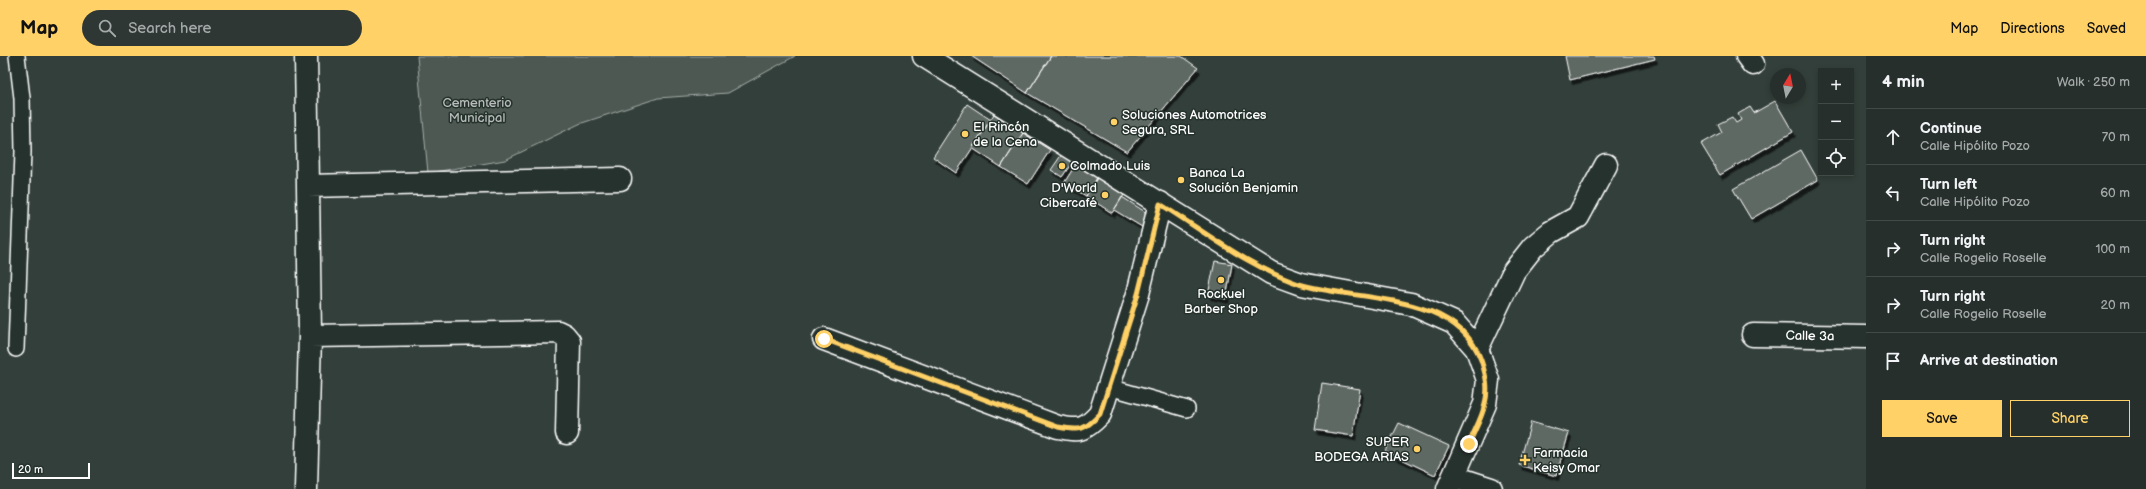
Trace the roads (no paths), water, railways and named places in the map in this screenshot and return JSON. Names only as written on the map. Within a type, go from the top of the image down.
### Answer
[{"type":"street","points":[[306,56],[310,336],[306,489]]},
{"type":"street","points":[[924,56],[1244,258],[1271,273],[1301,284],[1411,304],[1454,323],[1477,349],[1488,380],[1485,404],[1451,483],[1491,489]]},
{"type":"street","points":[[1477,349],[1514,271],[1533,247],[1551,232],[1578,217],[1606,165]]},
{"type":"street","points":[[308,186],[620,179]]},
{"type":"street","points":[[824,339],[1058,427],[1077,431],[1089,426],[1100,414],[1138,294],[1160,204]]},
{"type":"street","points":[[310,336],[558,332],[564,335],[569,341],[566,433]]},
{"type":"street","name":"Calle 3a","points":[[1753,335],[1866,337]]},
{"type":"lane","points":[[16,349],[23,152],[22,98],[17,56]]},
{"type":"lane","points":[[1109,387],[1187,409]]},
{"type":"place","name":"Soluciones Automotrices Segura, SRL","points":[[1114,122]]},
{"type":"place","name":"El Rincón de la Cena","points":[[965,134]]},
{"type":"place","name":"Colmado Luis","points":[[1062,166]]},
{"type":"place","name":"Banca La Solución Benjamin","points":[[1181,180]]},
{"type":"place","name":"D'World Cibercafé","points":[[1105,195]]},
{"type":"place","name":"Rockuel Barber Shop","points":[[1221,280]]},
{"type":"place","name":"SUPER BODEGA ARIAS","points":[[1417,449]]},
{"type":"place","name":"Farmacia Keisy Omar","points":[[1525,460]]},
{"type":"park label","name":"Cementerio Municipal","points":[[477,110]]}]
